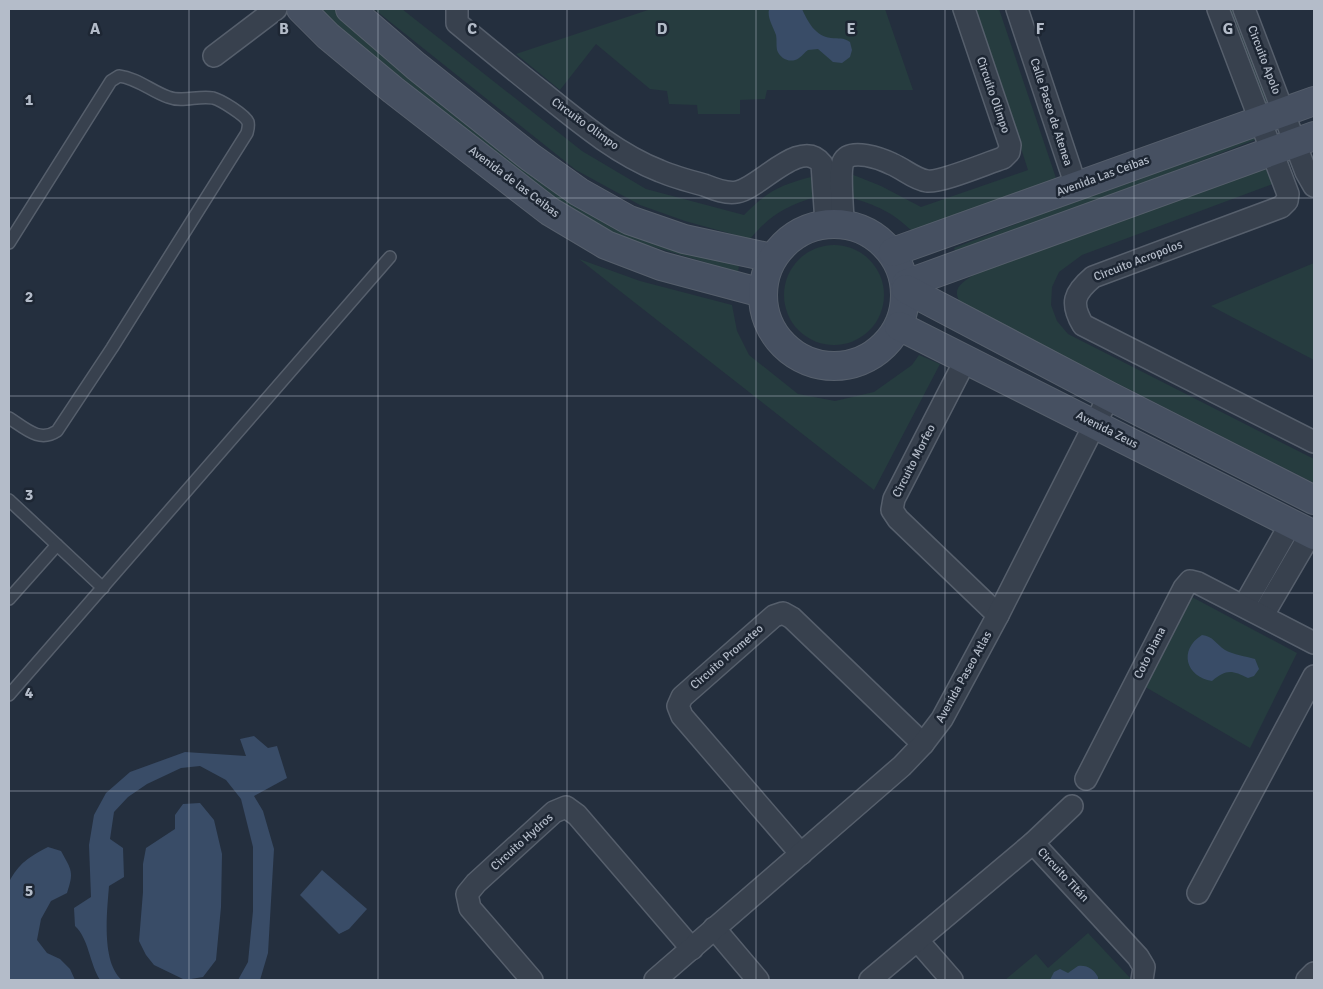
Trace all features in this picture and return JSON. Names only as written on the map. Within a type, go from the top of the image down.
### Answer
[{"type":"street","points":[[214,56],[276,9]]},
{"type":"street","name":"Avenida de las Ceibas","points":[[300,9],[328,36],[393,90],[549,211],[606,245],[662,266],[762,293]]},
{"type":"street","points":[[350,9],[416,66],[579,192],[629,220],[684,239],[772,258]]},
{"type":"street","name":"Circuito Olimpo","points":[[457,9],[457,23],[564,110],[614,148],[660,172],[722,191],[736,192],[748,189],[770,172],[793,159],[810,155],[818,158],[822,164],[834,223]]},
{"type":"street","name":"Circuito Olimpo","points":[[834,223],[843,162],[848,156],[855,154],[868,156],[892,164],[928,181],[940,179],[1003,158],[1010,152],[1010,145],[964,9]]},
{"type":"street","name":"Calle Paseo de Atenea","points":[[1017,9],[1076,186]]},
{"type":"street","name":"Circuito Apolo","points":[[1218,9],[1272,116]]},
{"type":"street","name":"Circuito Apolo","points":[[1244,9],[1272,116]]},
{"type":"street","name":"Avenida Las Ceibas","points":[[892,252],[1314,101]]},
{"type":"street","points":[[1272,116],[1294,144],[1314,186]]},
{"type":"street","points":[[906,287],[1294,144]]},
{"type":"street","name":"Circuito Acropolos","points":[[1294,144],[1287,201],[1281,206],[1093,277],[1082,286],[1075,298],[1076,312],[1083,325],[1314,442]]},
{"type":"street","points":[[834,223],[862,228],[879,238],[892,252],[901,267],[906,287],[906,308],[899,326],[885,346],[865,360],[842,366],[818,365],[795,355],[777,338],[766,317],[762,293],[765,275],[772,258],[795,234],[834,223]]},
{"type":"street","points":[[906,287],[1109,396],[1314,500]]},
{"type":"street","name":"Avenida Zeus","points":[[899,326],[1305,530]]},
{"type":"street","name":"Circuito Morfeo","points":[[965,360],[894,499],[892,510],[898,519],[998,615]]},
{"type":"street","name":"Avenida Paseo Atlas","points":[[655,980],[902,766],[923,744],[942,719],[998,615],[1109,396]]},
{"type":"street","points":[[1244,606],[1305,530]]},
{"type":"street","points":[[1263,615],[1305,530]]},
{"type":"street","name":"Coto Diana","points":[[1086,779],[1184,588],[1190,581],[1198,583],[1263,615],[1314,643]]},
{"type":"street","name":"Circuito Prometeo","points":[[801,854],[682,716],[678,706],[682,697],[774,616],[783,613],[792,618],[923,744]]},
{"type":"street","points":[[1198,893],[1314,676]]},
{"type":"street","points":[[1033,843],[1072,806]]},
{"type":"street","name":"Circuito Hydros","points":[[532,980],[470,908],[467,894],[476,883],[554,812],[566,808],[577,815],[692,948]]},
{"type":"street","name":"Circuito Titán","points":[[870,980],[1033,843],[1138,957],[1144,967],[1142,980]]},
{"type":"street","points":[[714,928],[758,980]]},
{"type":"street","points":[[918,941],[952,980]]},
{"type":"street","points":[[1307,980],[1314,973]]},
{"type":"lane","points":[[9,243],[111,81],[118,76],[127,77],[167,97],[179,100],[212,98],[247,119],[249,125],[247,133],[112,348],[57,431],[48,436],[38,436],[9,418]]},
{"type":"lane","points":[[9,695],[390,257]]},
{"type":"lane","points":[[9,500],[103,588]]},
{"type":"lane","points":[[9,599],[57,545]]},
{"type":"green space","points":[[319,9],[334,9],[360,34],[618,227],[739,266],[738,272],[627,239],[576,213],[525,178],[329,21]]},
{"type":"green space","points":[[374,9],[402,9],[582,151],[646,189],[744,215],[759,200],[774,190],[811,177],[815,197],[779,212],[750,239],[685,221],[640,205],[576,170]]},
{"type":"green space","points":[[651,9],[885,9],[913,90],[767,90],[765,99],[740,100],[740,114],[698,114],[697,105],[669,104],[667,91],[650,89],[596,44],[560,90],[516,54]]},
{"type":"green space","points":[[976,9],[999,9],[1057,181],[912,231],[883,210],[850,197],[851,174],[881,186],[921,207],[1028,170]]},
{"type":"green space","points":[[1226,9],[1235,9],[1271,101],[1263,104]]},
{"type":"green space","points":[[1257,131],[1260,138],[957,255],[954,248]]},
{"type":"green space","points":[[1267,168],[1273,184],[1082,255],[1059,272],[1052,287],[1051,305],[1057,321],[1068,334],[1314,459],[1314,483],[962,305],[957,295],[959,287],[965,280],[975,274]]},
{"type":"green space","points":[[834,245],[844,246],[862,253],[876,267],[883,285],[883,305],[876,323],[862,337],[844,344],[834,345],[824,344],[806,337],[792,323],[785,305],[784,295],[785,285],[792,267],[806,253],[824,246]]},
{"type":"green space","points":[[579,259],[640,281],[732,305],[737,331],[749,355],[798,394],[835,401],[874,392],[912,365],[919,355],[940,364],[874,490]]},
{"type":"green space","points":[[1314,263],[1314,360],[1211,306]]},
{"type":"green space","points":[[1190,596],[1297,653],[1250,748],[1142,685]]},
{"type":"green space","points":[[1088,933],[1132,980],[1005,980],[1036,954],[1048,968]]},
{"type":"water","points":[[769,9],[802,9],[816,31],[825,37],[848,40],[850,42],[852,50],[850,57],[842,63],[833,62],[818,49],[808,50],[793,61],[783,58],[777,50],[776,35],[770,19]]},
{"type":"water","points":[[1202,635],[1212,639],[1228,652],[1255,659],[1259,669],[1254,676],[1248,678],[1238,673],[1229,672],[1221,674],[1212,681],[1196,674],[1188,662],[1188,655],[1194,641]]},
{"type":"water","points":[[254,736],[268,748],[277,746],[287,778],[254,796],[263,811],[274,849],[268,953],[260,980],[238,980],[248,962],[253,911],[253,847],[241,799],[226,780],[200,766],[181,768],[147,784],[128,797],[114,812],[110,839],[123,848],[124,877],[109,886],[107,936],[111,961],[115,972],[122,980],[100,980],[83,937],[75,926],[74,908],[91,897],[89,845],[94,815],[106,793],[130,772],[185,752],[246,756],[240,739]]},
{"type":"water","points":[[200,803],[214,820],[222,854],[221,907],[216,960],[203,977],[185,980],[154,965],[139,941],[143,864],[146,848],[175,829],[175,815],[183,804]]},
{"type":"water","points":[[48,847],[61,851],[70,868],[71,880],[67,893],[51,901],[41,919],[37,940],[47,953],[60,959],[70,969],[75,980],[10,980],[9,882],[25,861]]},
{"type":"water","points":[[322,870],[367,909],[349,929],[339,934],[300,895]]},
{"type":"water","points":[[1078,966],[1090,968],[1098,977],[1098,980],[1050,980],[1054,972],[1060,969],[1068,973]]}]
